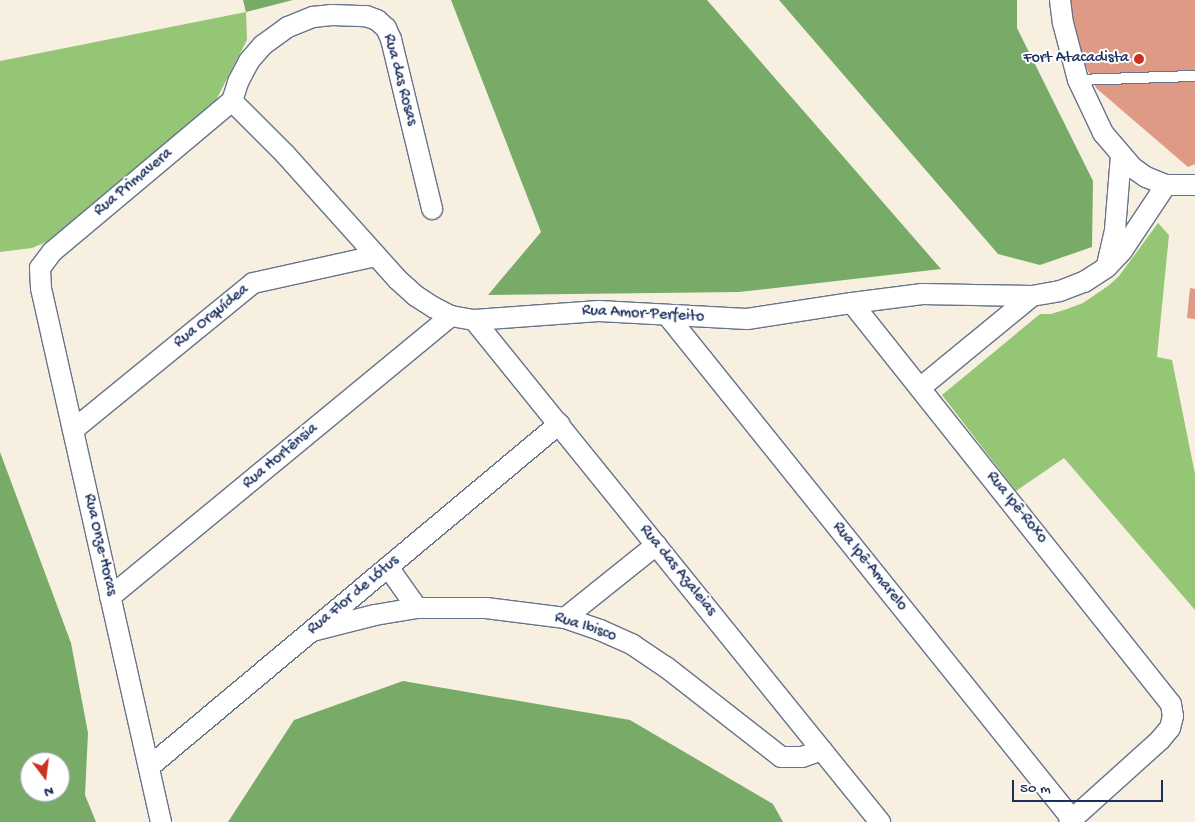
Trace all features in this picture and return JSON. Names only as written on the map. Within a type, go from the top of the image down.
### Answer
[{"type":"street","points":[[1060,0],[1063,23],[1078,80],[1102,133],[1121,156],[1146,177],[1166,185],[1195,185]]},
{"type":"street","name":"Rua das Rosas","points":[[232,101],[238,82],[249,61],[262,44],[288,27],[314,17],[332,15],[359,15],[377,20],[386,28],[391,39],[432,209]]},
{"type":"street","name":"Rua Amor-Perfeito","points":[[232,101],[285,154],[376,256],[416,296],[451,316],[474,320],[573,311],[626,311],[747,320],[922,294],[1032,296],[1060,291],[1084,282],[1107,267],[1122,252],[1166,185]]},
{"type":"street","name":"Rua Primavera","points":[[40,268],[52,252],[232,101]]},
{"type":"street","points":[[1107,267],[1115,230],[1121,156]]},
{"type":"street","name":"Rua Orquídea","points":[[72,430],[253,283],[376,256]]},
{"type":"street","name":"Rua Onze-Horas","points":[[40,268],[41,288],[72,430],[161,822]]},
{"type":"street","points":[[920,388],[1032,296]]},
{"type":"street","name":"Rua Ipê-Roxo","points":[[852,303],[1171,704],[1173,716],[1170,728],[1160,740],[1070,821]]},
{"type":"street","name":"Rua Ipê-Amarelo","points":[[667,315],[1070,821]]},
{"type":"street","name":"Rua Hortênsia","points":[[110,598],[451,316]]},
{"type":"street","name":"Rua das Azaleias","points":[[474,320],[880,822]]},
{"type":"street","name":"Rua Flor de Lótus","points":[[149,767],[559,424]]},
{"type":"street","points":[[565,618],[656,545]]},
{"type":"street","points":[[388,567],[417,608]]},
{"type":"street","name":"Rua Ibisco","points":[[312,631],[375,615],[417,608],[486,608],[565,618],[600,630],[633,645],[666,667],[781,757],[802,757],[822,750]]},
{"type":"lane","points":[[1078,80],[1195,76]]},
{"type":"green space","points":[[243,0],[293,0],[246,12]]},
{"type":"green space","points":[[451,0],[707,0],[941,269],[739,292],[488,295],[541,232]]},
{"type":"green space","points":[[779,0],[1017,0],[1017,28],[1093,181],[1092,247],[1040,265],[998,254]]},
{"type":"green space","points":[[246,12],[247,40],[214,104],[53,239],[32,248],[0,252],[0,61]]},
{"type":"green space","points":[[1158,223],[1169,235],[1157,357],[1172,360],[1195,474],[1195,610],[1064,458],[1016,491],[942,395],[1040,314],[1051,314],[1083,303],[1108,286],[1119,276]]},
{"type":"green space","points":[[0,452],[71,643],[88,733],[85,795],[96,822],[0,822]]},
{"type":"green space","points":[[403,681],[630,720],[773,804],[783,822],[228,822],[294,720]]},
{"type":"building","name":"Fort Atacadista","points":[[1067,0],[1195,0],[1195,164],[1188,167],[1096,88],[1069,30]]},
{"type":"building","points":[[1190,288],[1195,289],[1195,319],[1187,318]]},
{"type":"place","name":"Fort Atacadista","points":[[1139,59]]}]
